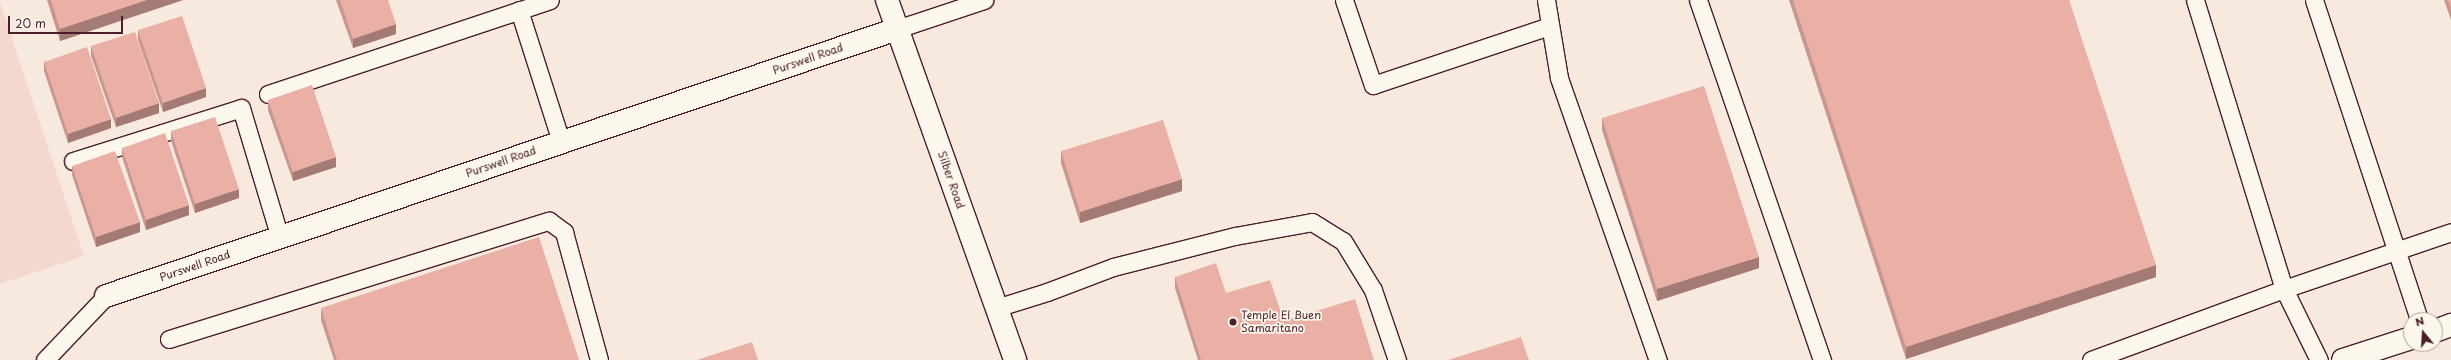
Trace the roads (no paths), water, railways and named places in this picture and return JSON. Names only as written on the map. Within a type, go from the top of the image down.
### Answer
[{"type":"street","name":"Silber Road","points":[[887,0],[1014,360]]},
{"type":"street","name":"Purswell Road","points":[[106,296],[897,29]]},
{"type":"street","points":[[2343,360],[2403,341]]},
{"type":"lane","points":[[268,94],[550,0]]},
{"type":"lane","points":[[897,29],[984,0]]},
{"type":"lane","points":[[1344,0],[1373,85],[1549,26]]},
{"type":"lane","points":[[1546,0],[1549,26],[1559,78],[1658,360]]},
{"type":"lane","points":[[1698,0],[1822,360]]},
{"type":"lane","points":[[2195,0],[2284,289],[2319,360]]},
{"type":"lane","points":[[2314,0],[2416,312]]},
{"type":"lane","points":[[519,10],[562,142]]},
{"type":"lane","points":[[73,161],[241,108],[280,238]]},
{"type":"lane","points":[[169,339],[549,221],[564,232],[599,360]]},
{"type":"lane","points":[[996,308],[1047,292],[1113,267],[1235,236],[1312,222],[1343,241],[1373,290],[1397,360]]},
{"type":"lane","points":[[2091,360],[2284,289],[2451,232]]},
{"type":"lane","points":[[45,360],[106,296]]},
{"type":"place","name":"Temple El Buen Samaritano","points":[[1233,322]]}]
